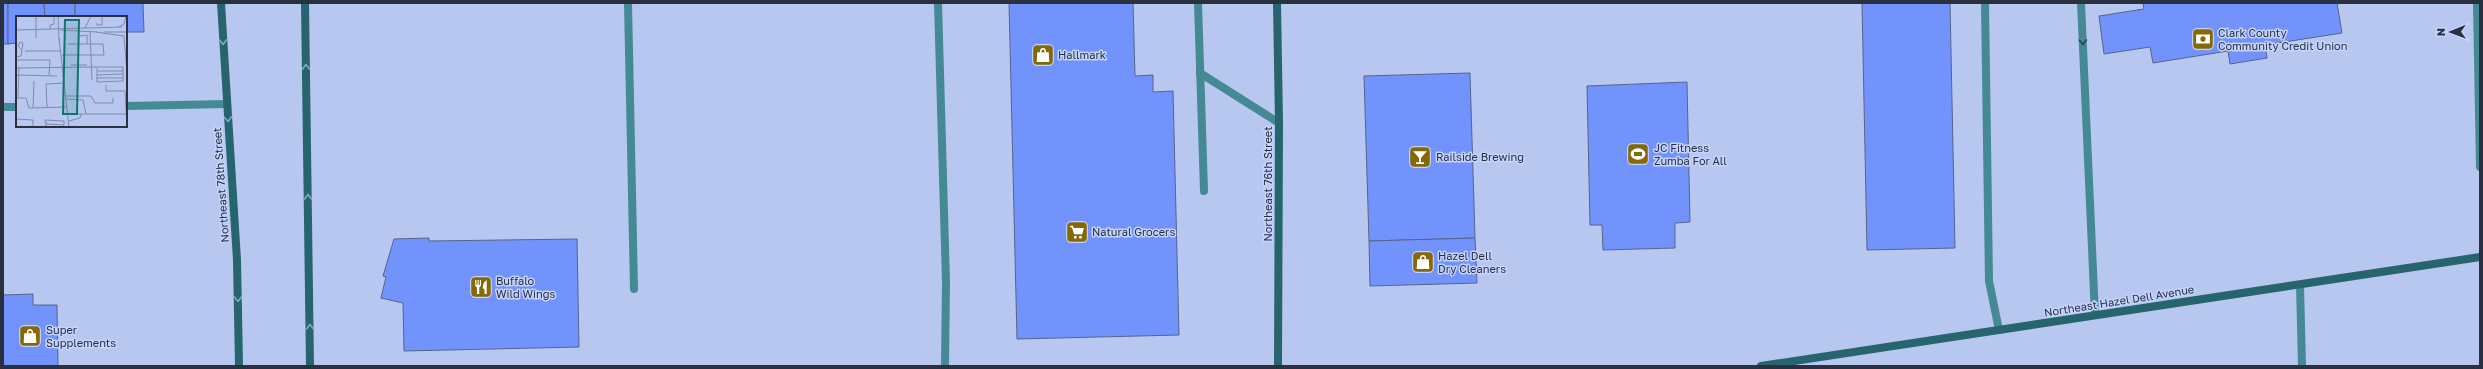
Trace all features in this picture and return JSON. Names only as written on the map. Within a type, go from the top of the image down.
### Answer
[{"type":"main road","name":"Northeast 78th Street","points":[[221,3],[237,260],[239,366]]},
{"type":"main road","points":[[305,3],[310,366]]},
{"type":"main road","name":"Northeast 76th Street","points":[[1277,3],[1279,123],[1278,366]]},
{"type":"main road","name":"Northeast Hazel Dell Avenue","points":[[1761,366],[2480,257]]},
{"type":"street","points":[[628,3],[634,289]]},
{"type":"street","points":[[938,3],[946,282],[945,366]]},
{"type":"street","points":[[1198,3],[1204,191]]},
{"type":"street","points":[[1985,3],[1989,281],[1999,330]]},
{"type":"street","points":[[2081,3],[2095,315]]},
{"type":"street","points":[[2477,3],[2480,167]]},
{"type":"street","points":[[1200,73],[1279,123]]},
{"type":"street","points":[[127,106],[227,104]]},
{"type":"street","points":[[3,107],[16,107]]},
{"type":"street","points":[[2300,285],[2302,366]]},
{"type":"building","points":[[3,3],[8,3],[8,44],[3,44]]},
{"type":"building","points":[[8,3],[44,3],[45,16],[16,16],[16,43],[8,44]]},
{"type":"building","points":[[44,3],[75,3],[75,16],[45,16]]},
{"type":"building","points":[[75,3],[143,3],[144,32],[127,32],[127,16],[75,16]]},
{"type":"building","points":[[1009,3],[1133,3],[1135,76],[1153,75],[1153,92],[1173,91],[1179,335],[1017,339]]},
{"type":"building","points":[[1862,3],[1950,3],[1955,248],[1867,250]]},
{"type":"building","name":"Clark County Community Credit Union","points":[[2143,3],[2337,3],[2342,33],[2265,45],[2267,58],[2230,64],[2228,51],[2153,63],[2150,47],[2104,54],[2099,16],[2144,9]]},
{"type":"building","name":"Railside Brewing","points":[[1470,73],[1475,238],[1369,241],[1364,76]]},
{"type":"building","name":"JC Fitness Zumba For All","points":[[1687,82],[1690,222],[1675,223],[1675,248],[1603,250],[1602,225],[1590,225],[1587,86]]},
{"type":"building","name":"Buffalo Wild Wings","points":[[429,238],[429,241],[577,239],[579,347],[404,351],[403,303],[381,298],[386,277],[383,276],[394,239]]},
{"type":"building","name":"Hazel Dell Dry Cleaners","points":[[1475,238],[1477,283],[1370,286],[1369,241]]},
{"type":"building","name":"Super Supplements","points":[[33,294],[33,305],[57,305],[58,366],[3,366],[3,295]]},
{"type":"place","name":"Clark County Community Credit Union","points":[[2203,39]]},
{"type":"place","name":"Hallmark","points":[[1043,55]]},
{"type":"place","name":"JC Fitness Zumba For All","points":[[1638,154]]},
{"type":"place","name":"Railside Brewing","points":[[1420,157]]},
{"type":"place","name":"Natural Grocers","points":[[1077,232]]},
{"type":"place","name":"Hazel Dell Dry Cleaners","points":[[1423,262]]},
{"type":"place","name":"Buffalo Wild Wings","points":[[481,287]]},
{"type":"place","name":"Super Supplements","points":[[30,336]]}]
